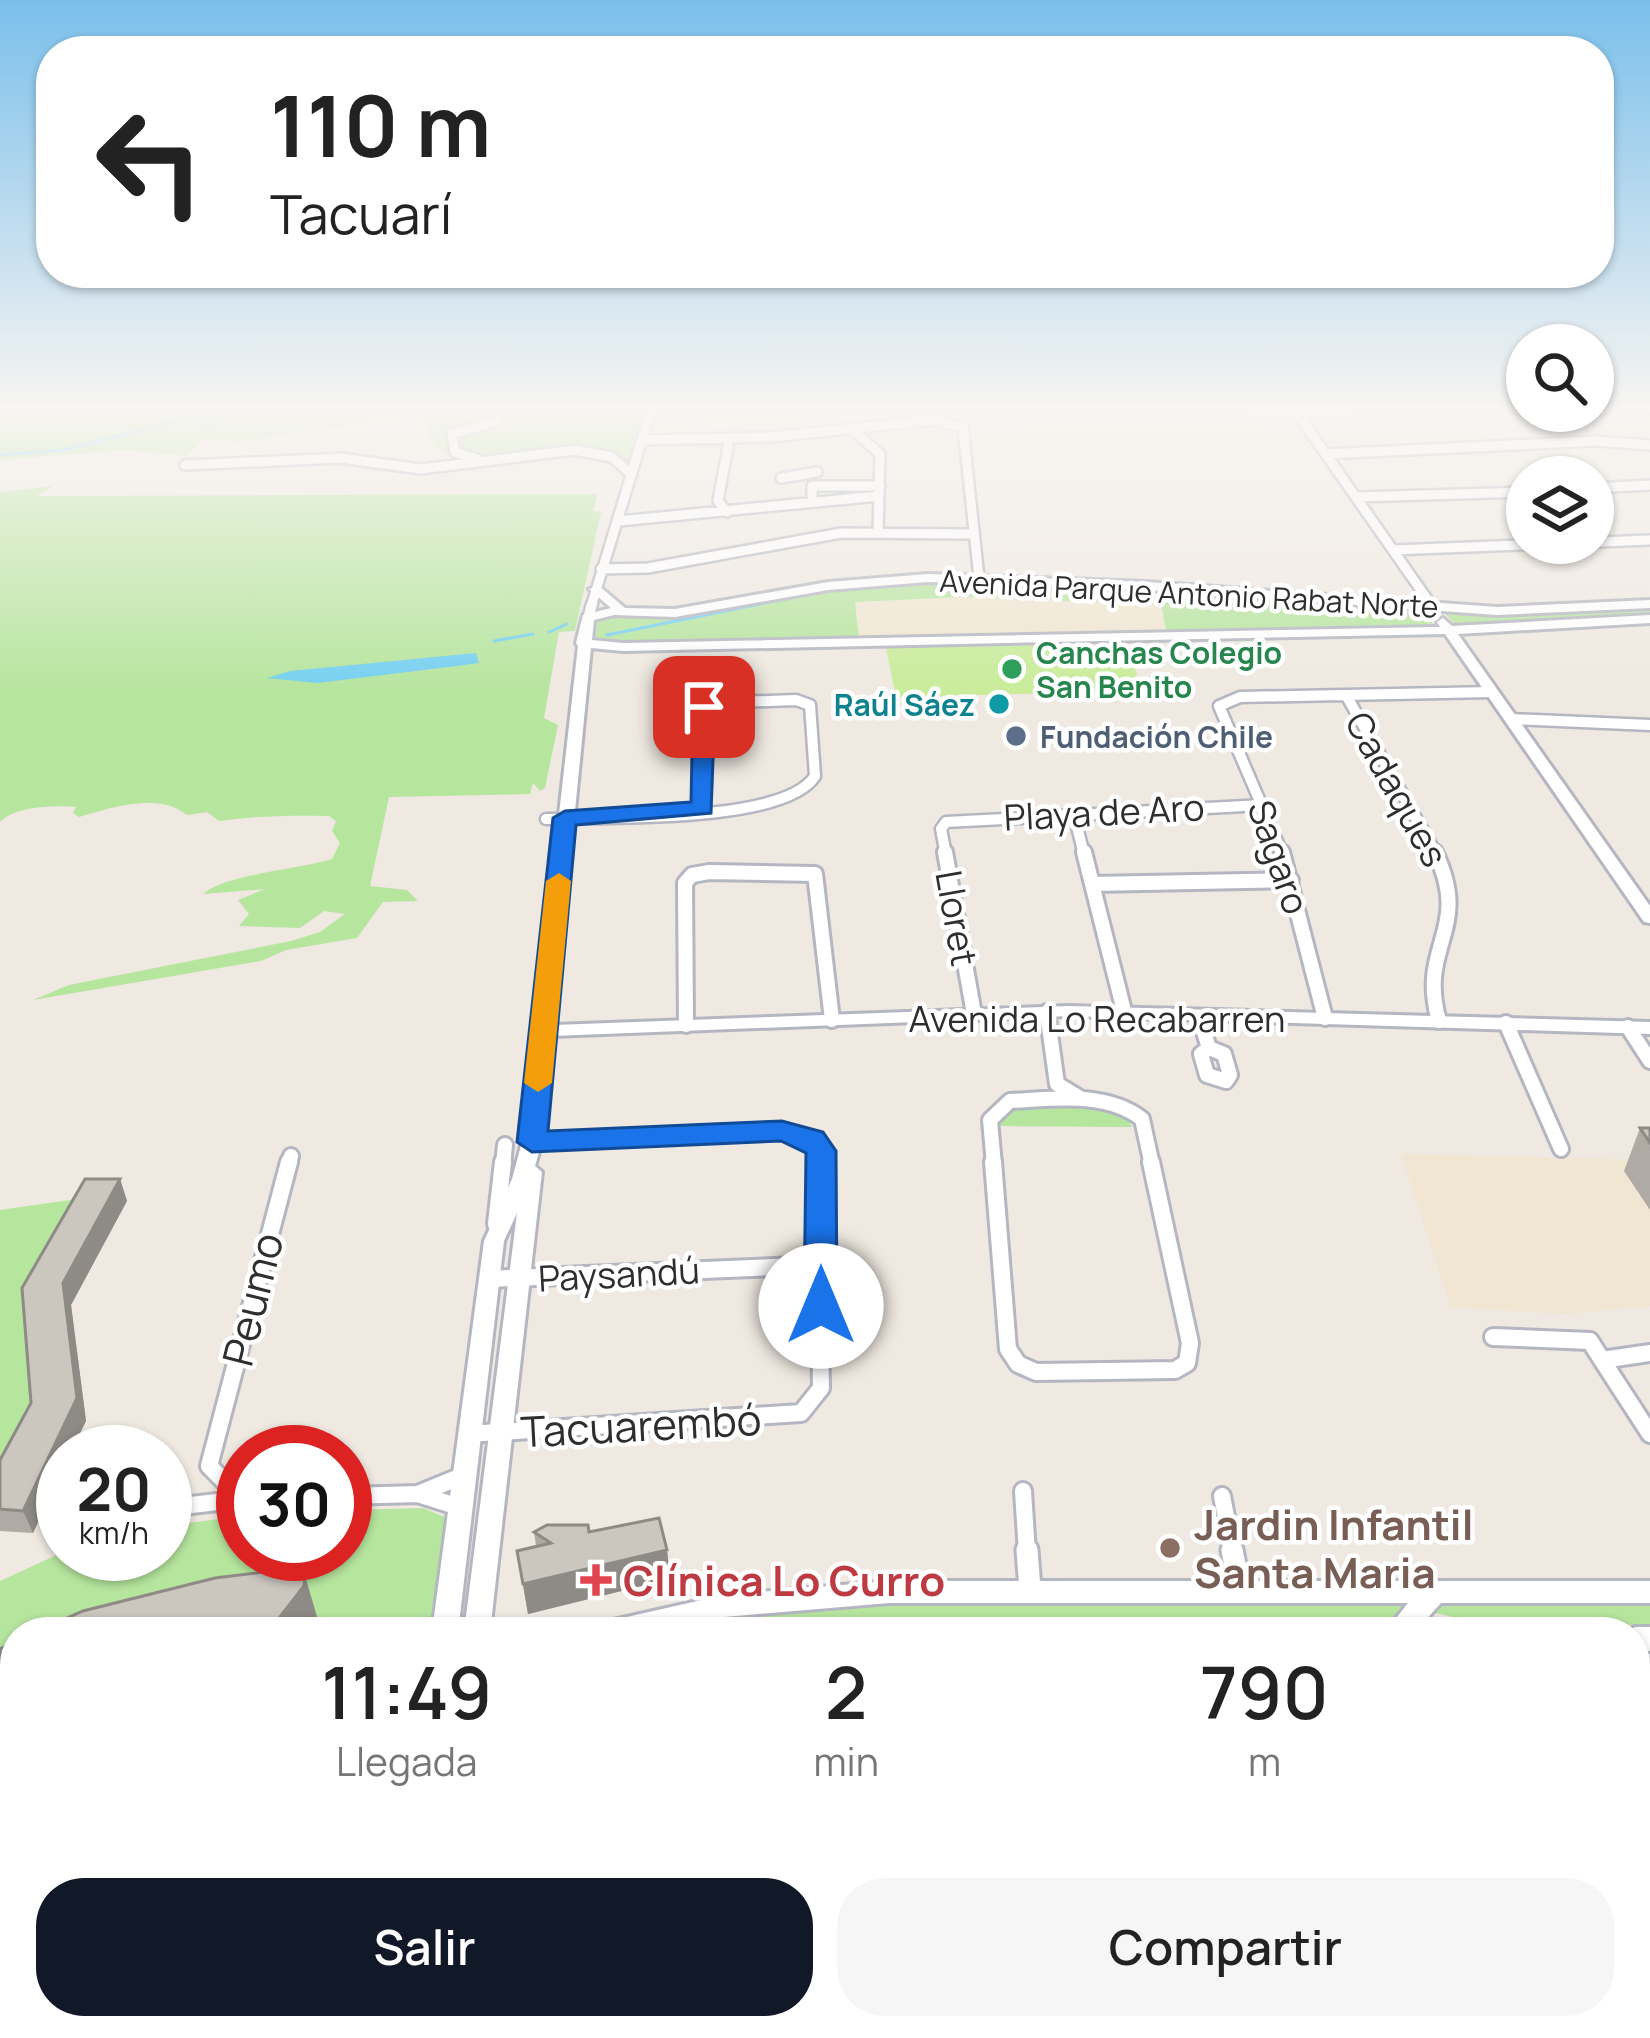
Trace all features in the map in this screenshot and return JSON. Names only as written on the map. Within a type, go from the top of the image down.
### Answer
[{"type":"street","points":[[478,1617],[543,1031],[555,819],[587,618],[624,503]]},
{"type":"street","points":[[720,503],[727,512]]},
{"type":"street","points":[[619,521],[673,521],[777,503]]},
{"type":"street","points":[[878,532],[879,503]]},
{"type":"street","points":[[971,503],[979,578]]},
{"type":"street","points":[[1360,503],[1650,918]]},
{"type":"street","points":[[601,569],[648,568],[832,534],[974,534]]},
{"type":"street","points":[[1393,550],[1650,540]]},
{"type":"street","name":"Avenida Parque Antonio Rabat Norte","points":[[587,618],[628,611],[685,612],[860,582],[979,578],[1525,611],[1650,604]]},
{"type":"street","points":[[595,589],[606,602],[628,611]]},
{"type":"street","points":[[606,646],[602,641],[609,620],[628,611]]},
{"type":"street","points":[[583,643],[632,646],[1449,630],[1650,619]]},
{"type":"street","points":[[580,673],[603,656],[632,646]]},
{"type":"street","points":[[1346,695],[1492,692]]},
{"type":"street","name":"Sagaro","points":[[1325,1018],[1291,880],[1263,805],[1219,712],[1222,702],[1346,695]]},
{"type":"street","name":"Cadaques","points":[[1346,695],[1448,883],[1450,920],[1428,977],[1439,1021]]},
{"type":"street","points":[[555,819],[703,808],[783,800],[804,790],[815,776],[811,705],[805,701],[707,703],[703,808]]},
{"type":"street","points":[[1511,719],[1650,725]]},
{"type":"street","name":"Playa de Aro","points":[[946,823],[1263,805]]},
{"type":"street","points":[[1074,814],[1124,1011]]},
{"type":"street","name":"Lloret","points":[[946,823],[941,829],[974,1014]]},
{"type":"street","points":[[686,1025],[686,883],[692,875],[709,872],[815,874],[832,1020]]},
{"type":"street","points":[[1092,884],[1291,880]]},
{"type":"street","name":"Avenida Lo Recabarren","points":[[543,1031],[1124,1011],[1202,1019],[1650,1028]]},
{"type":"street","points":[[1047,1012],[1059,1092]]},
{"type":"street","points":[[1202,1019],[1209,1048]]},
{"type":"street","points":[[1506,1022],[1561,1149]]},
{"type":"street","points":[[1628,1027],[1650,1061]]},
{"type":"street","points":[[1059,1092],[1121,1103],[1142,1119],[1190,1343],[1186,1363],[1175,1370],[1036,1372],[1018,1364],[1008,1349],[991,1120],[1001,1105],[1059,1092]]},
{"type":"street","points":[[532,1142],[782,1131],[805,1136],[821,1151],[821,1265]]},
{"type":"street","points":[[494,1241],[522,1179],[532,1142]]},
{"type":"street","points":[[447,1617],[505,1145]]},
{"type":"street","name":"Peumo","points":[[220,1425],[291,1156]]},
{"type":"street","name":"Paysandú","points":[[489,1279],[821,1265]]},
{"type":"street","name":"Tacuarembó","points":[[468,1434],[770,1419],[810,1407],[820,1388],[821,1265]]},
{"type":"street","points":[[1493,1337],[1590,1341],[1647,1426]]},
{"type":"street","points":[[1603,1360],[1650,1353]]},
{"type":"street","name":"Peumo","points":[[216,1440],[209,1466],[216,1473]]},
{"type":"street","points":[[418,1494],[463,1471],[497,1465]]},
{"type":"street","points":[[1023,1491],[1030,1589]]},
{"type":"street","points":[[372,1495],[418,1494],[459,1507]]},
{"type":"street","points":[[1222,1496],[1240,1591]]},
{"type":"street","points":[[451,1574],[482,1574]]},
{"type":"street","points":[[687,1617],[781,1599],[1030,1589],[1650,1592]]},
{"type":"street","points":[[1412,1617],[1436,1591]]},
{"type":"shaded area","points":[[962,597],[1161,604],[1167,635],[859,640],[854,602]]},
{"type":"shaded area","points":[[1401,1154],[1650,1160],[1650,1306],[1564,1314],[1451,1307]]},
{"type":"green space","points":[[0,503],[595,503],[593,511],[601,512],[575,631],[559,632],[544,718],[558,725],[545,788],[540,791],[533,783],[530,794],[389,797],[370,886],[407,890],[418,901],[383,902],[357,938],[286,950],[261,961],[33,1000],[69,985],[320,932],[345,914],[324,911],[300,928],[239,926],[249,914],[238,900],[265,889],[203,894],[244,877],[332,859],[340,843],[332,831],[336,821],[329,816],[274,816],[219,821],[207,812],[187,815],[149,803],[79,817],[73,813],[76,807],[35,808],[0,822]]},
{"type":"green space","points":[[900,582],[1056,582],[1085,593],[1121,598],[1188,590],[1425,608],[1435,628],[1167,635],[1161,604],[962,597],[855,602],[859,640],[590,641],[593,621],[624,614],[650,616]]},
{"type":"green space","points":[[1650,605],[1650,616],[1459,628],[1442,611]]},
{"type":"green space","name":"Canchas Colegio San Benito","points":[[1127,644],[1142,691],[896,697],[886,648]]},
{"type":"green space","points":[[1097,1105],[1124,1116],[1132,1127],[998,1126],[1007,1109]]},
{"type":"green space","points":[[91,1197],[35,1425],[0,1494],[0,1210]]},
{"type":"green space","points":[[423,1508],[447,1518],[432,1617],[0,1617],[0,1581],[36,1564],[36,1581],[192,1581],[192,1523],[216,1519],[216,1581],[372,1581],[372,1509]]},
{"type":"green space","points":[[873,1599],[1415,1600],[1395,1617],[737,1617]]},
{"type":"green space","points":[[1650,1599],[1650,1617],[1453,1617],[1428,1611],[1437,1602]]},
{"type":"water","points":[[476,653],[479,663],[317,683],[267,678],[290,671]]},
{"type":"building","points":[[85,1179],[120,1179],[63,1283],[77,1398],[64,1425],[36,1425],[36,1484],[23,1511],[0,1509],[0,1460],[31,1403],[22,1288]]},
{"type":"building","points":[[659,1518],[667,1550],[523,1584],[517,1551],[551,1543],[534,1532],[547,1525],[588,1525],[589,1532]]},
{"type":"building","points":[[215,1578],[304,1581],[280,1617],[70,1617]]},
{"type":"waterway","points":[[819,592],[847,588]]},
{"type":"waterway","points":[[607,635],[814,593]]},
{"type":"waterway","points":[[549,632],[567,624]]},
{"type":"waterway","points":[[494,641],[533,634]]},
{"type":"slow traffic","points":[[538,1083],[559,881]]},
{"type":"place","name":"Canchas Colegio San Benito","points":[[1012,669]]},
{"type":"place","name":"Raúl Sáez","points":[[999,704]]},
{"type":"place","name":"Fundación Chile","points":[[1016,736]]},
{"type":"place","name":"Jardin Infantil Santa Maria","points":[[1170,1548]]},
{"type":"place","name":"Clínica Lo Curro","points":[[596,1580]]},
{"type":"route","points":[[704,707],[703,808],[565,818],[532,1142],[782,1131],[812,1139],[821,1151],[821,1306]]}]
